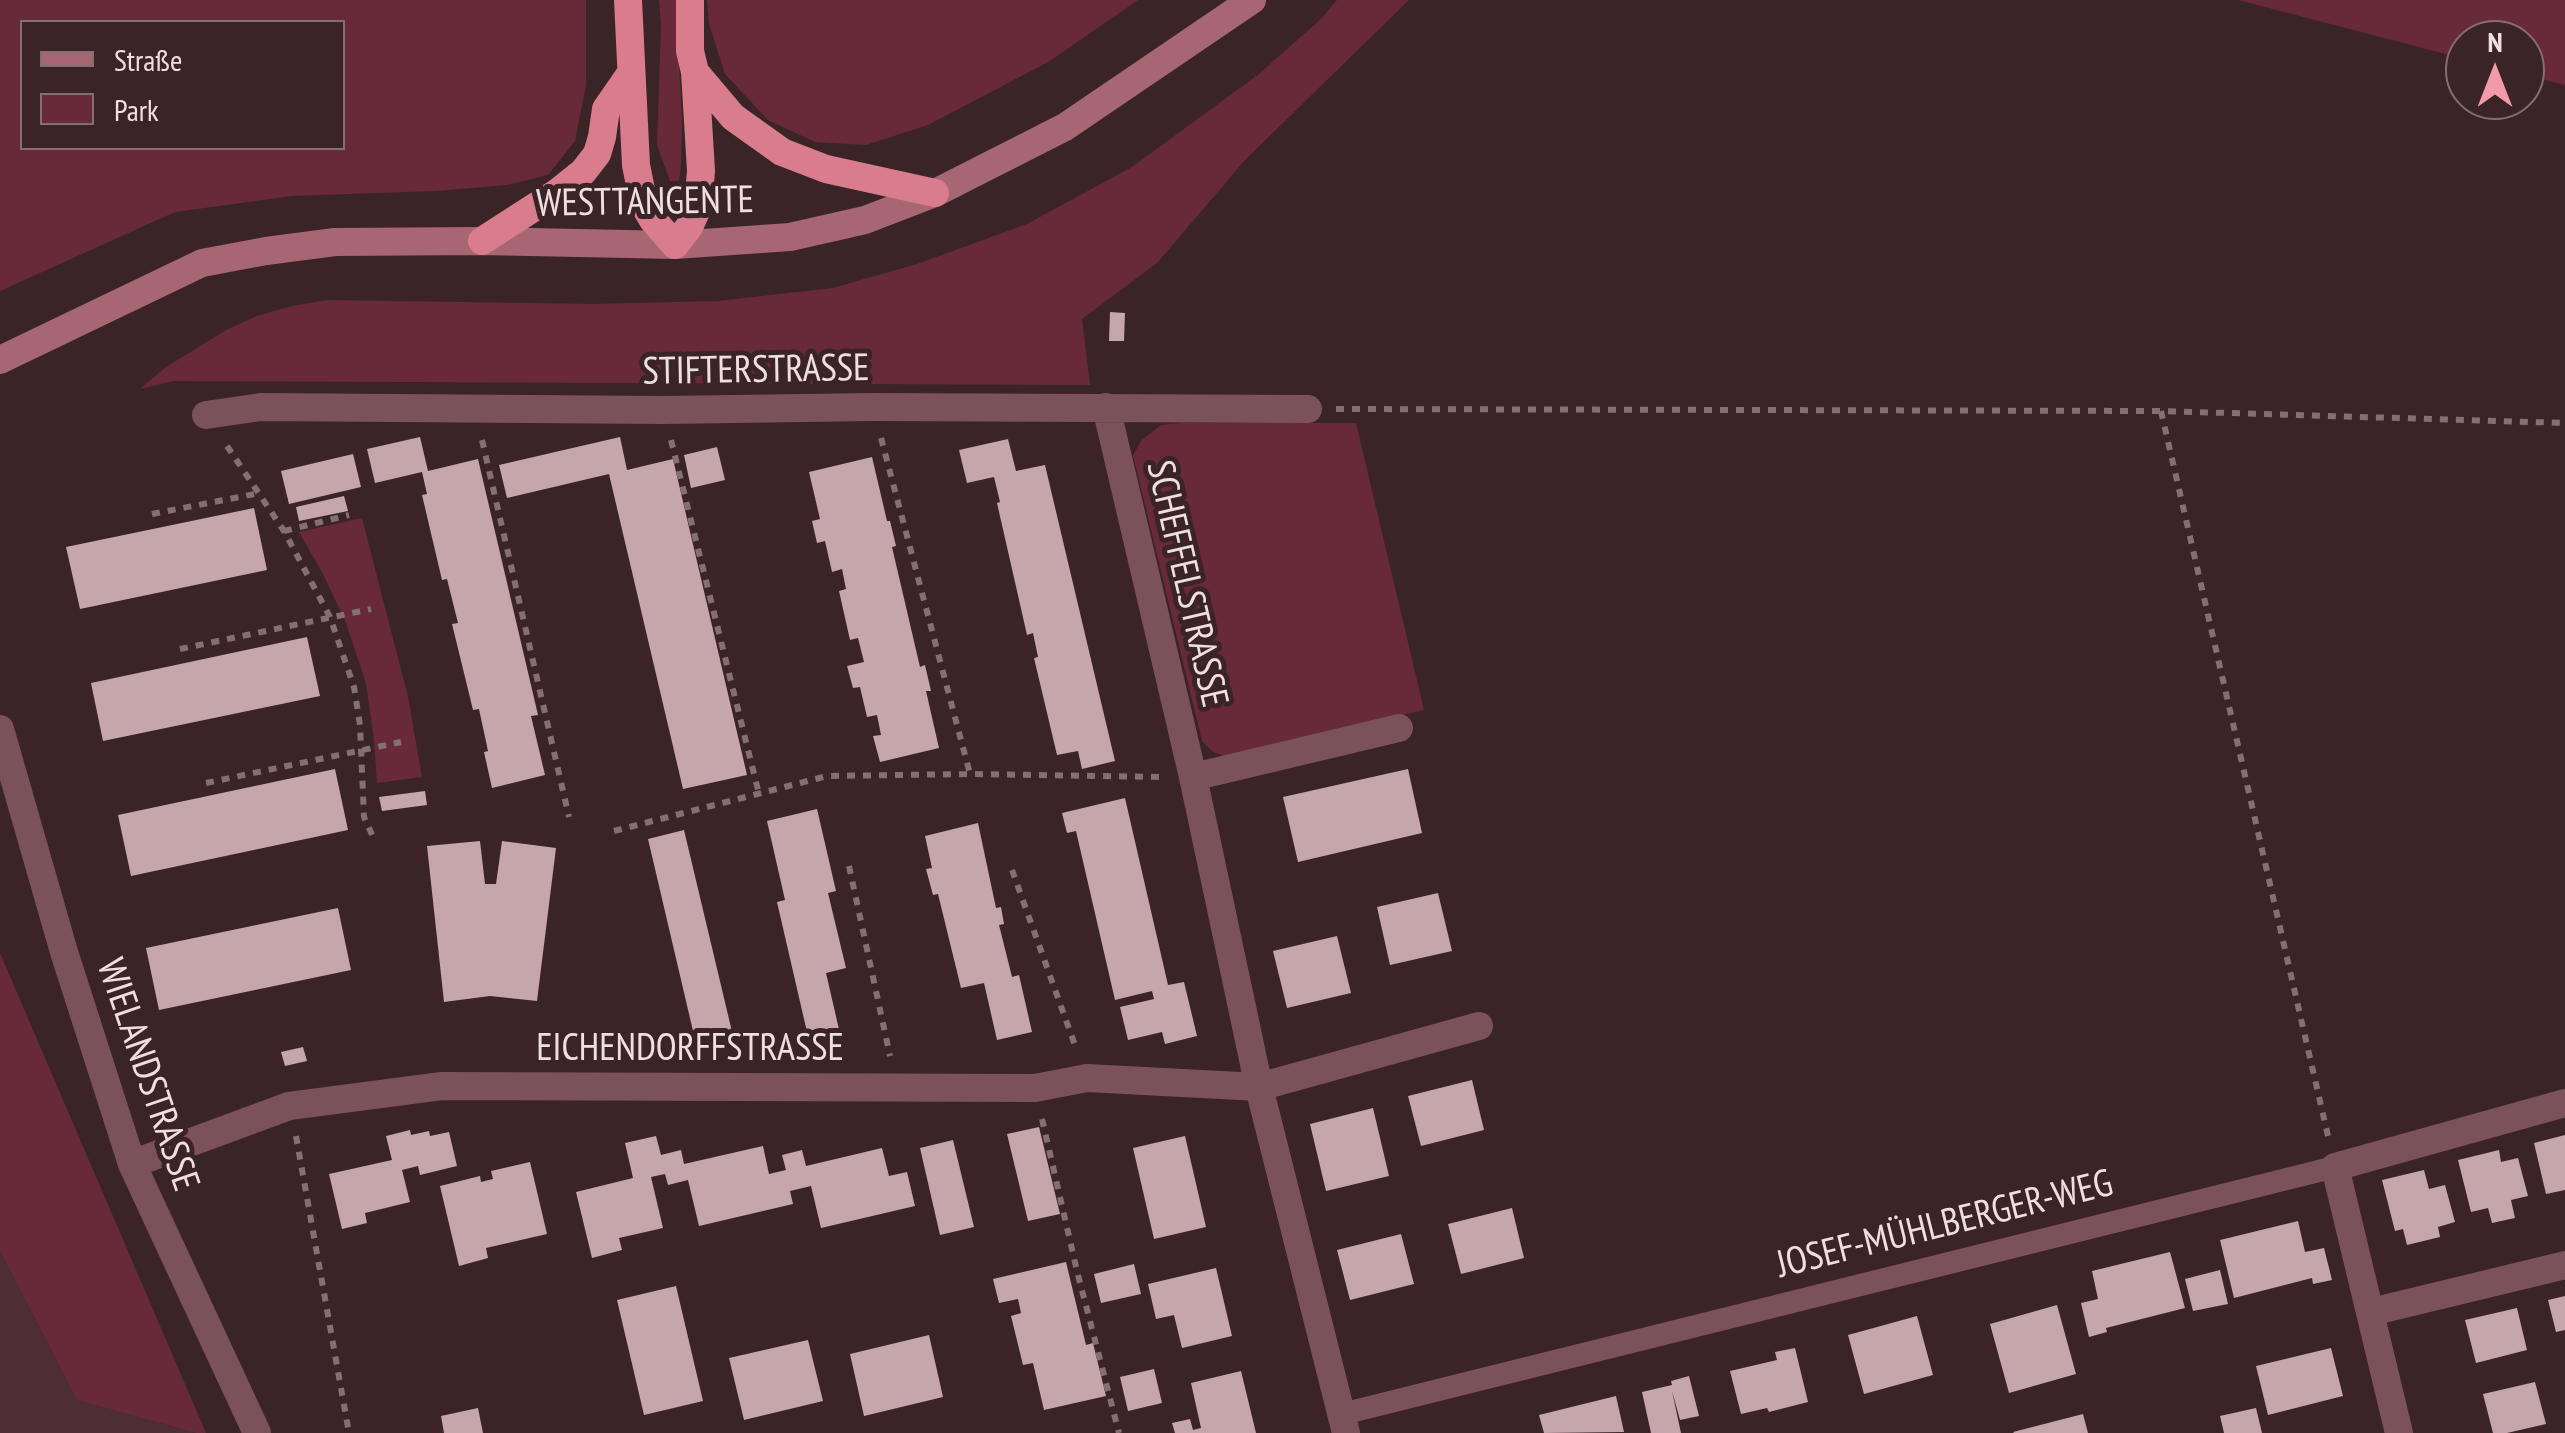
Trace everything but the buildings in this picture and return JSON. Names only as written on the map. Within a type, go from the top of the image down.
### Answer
[{"type":"highway","points":[[628,0],[636,165],[644,205],[675,245],[689,228],[698,207],[701,171],[696,72],[690,51],[690,0]]},
{"type":"highway","points":[[696,72],[732,117],[782,152],[826,169],[935,193]]},
{"type":"highway","points":[[482,242],[583,172],[596,154],[606,109],[631,73]]},
{"type":"main road","name":"WESTTANGENTE","points":[[0,360],[202,263],[335,242],[675,245],[790,238],[865,220],[935,193],[1064,127],[1252,0]]},
{"type":"street","name":"STIFTERSTRASSE","points":[[206,416],[261,408],[1308,410]]},
{"type":"street","name":"SCHEFFELSTRASSE","points":[[1106,408],[1193,778],[1259,1087],[1344,1423]]},
{"type":"street","points":[[1193,778],[1399,728]]},
{"type":"street","name":"WIELANDSTRASSE","points":[[0,729],[59,935],[132,1164],[256,1433]]},
{"type":"street","points":[[1259,1087],[1479,1026]]},
{"type":"street","name":"EICHENDORFFSTRASSE","points":[[132,1164],[289,1106],[442,1086],[1036,1088],[1086,1078],[1259,1087]]},
{"type":"street","name":"JOSEF-MÜHLBERGER-WEG","points":[[2335,1167],[2565,1103]]},
{"type":"street","points":[[2335,1167],[2399,1433]]},
{"type":"street","points":[[2371,1312],[2565,1266]]},
{"type":"lane","name":"JOSEF-MÜHLBERGER-WEG","points":[[1344,1423],[2335,1167]]},
{"type":"path","points":[[873,408],[970,774]]},
{"type":"path","points":[[475,410],[569,817]]},
{"type":"path","points":[[663,410],[758,794]]},
{"type":"path","points":[[1308,410],[2161,411],[2565,423]]},
{"type":"path","points":[[2161,411],[2335,1167]]},
{"type":"path","points":[[206,416],[284,531],[330,618],[354,687],[360,725],[364,817],[374,839]]},
{"type":"path","points":[[152,514],[260,494]]},
{"type":"path","points":[[284,531],[349,516]]},
{"type":"path","points":[[180,649],[371,610]]},
{"type":"path","points":[[206,783],[402,742]]},
{"type":"path","points":[[614,831],[828,776],[1193,778]]},
{"type":"path","points":[[849,866],[897,1087]]},
{"type":"path","points":[[1012,870],[1086,1078]]},
{"type":"path","points":[[1036,1088],[1077,1271],[1120,1433]]},
{"type":"path","points":[[289,1106],[350,1433]]},
{"type":"shaded area","points":[[0,1251],[77,1400],[196,1433],[0,1433]]},
{"type":"green space","points":[[0,0],[586,0],[586,85],[575,141],[548,175],[507,185],[292,196],[175,212],[0,291]]},
{"type":"green space","points":[[659,0],[676,0],[682,123],[679,181],[670,181],[657,145]]},
{"type":"green space","points":[[707,0],[1138,0],[1050,61],[928,125],[866,145],[815,142],[768,120],[725,74],[709,24]]},
{"type":"green space","points":[[1337,0],[1409,0],[1246,159],[1157,263],[1082,319],[1090,385],[173,381],[140,389],[166,367],[228,329],[257,316],[328,300],[593,304],[718,301],[833,288],[917,264],[1027,224],[1132,167],[1259,74]]},
{"type":"green space","points":[[2238,0],[2565,0],[2565,85],[2545,80],[2545,20],[2445,20],[2445,54]]},
{"type":"green space","points":[[1356,423],[1424,710],[1224,756],[1202,741],[1133,455],[1142,440],[1161,425]]},
{"type":"green space","points":[[362,518],[408,697],[422,777],[377,783],[366,683],[346,623],[299,532]]},
{"type":"green space","points":[[0,953],[206,1433],[77,1400],[0,1251]]}]
